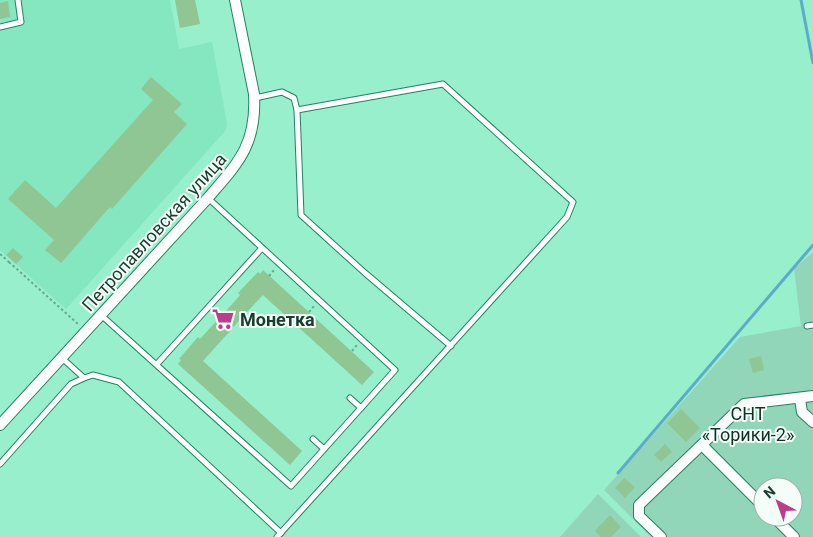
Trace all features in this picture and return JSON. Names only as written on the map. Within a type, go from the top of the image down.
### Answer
[{"type":"street","name":"Петропавловская улица","points":[[0,425],[208,198],[237,165],[244,153],[251,136],[255,116],[254,98],[235,0]]},
{"type":"street","points":[[661,537],[639,516],[639,505],[744,404],[813,396]]},
{"type":"street","points":[[800,399],[802,412],[813,422]]},
{"type":"street","points":[[702,445],[753,496]]},
{"type":"street","points":[[784,527],[794,537]]},
{"type":"lane","points":[[0,27],[21,22],[18,0]]},
{"type":"lane","points":[[0,464],[72,384],[93,375],[118,382],[279,535],[566,217],[573,202],[443,84],[297,110]]},
{"type":"lane","points":[[254,98],[282,92],[294,98],[297,110],[301,215],[365,273],[451,346]]},
{"type":"lane","points":[[101,315],[291,486],[324,450],[395,370],[208,198]]},
{"type":"lane","points":[[156,364],[262,248]]},
{"type":"lane","points":[[62,358],[84,378]]},
{"type":"lane","points":[[350,398],[361,408]]},
{"type":"lane","points":[[313,439],[324,450]]},
{"type":"path","points":[[0,254],[78,324]]},
{"type":"path","points":[[269,276],[275,269]]},
{"type":"path","points":[[309,312],[316,305]]},
{"type":"path","points":[[352,351],[358,343]]},
{"type":"shaded area","points":[[0,0],[170,0],[179,49],[212,42],[227,124],[226,130],[66,309],[0,250]]},
{"type":"green space","name":"СНТ «Торики-2»","points":[[813,252],[813,537],[651,537],[604,490],[740,337],[801,326],[794,269]]},
{"type":"green space","points":[[598,494],[641,537],[560,537]]},
{"type":"building","points":[[175,0],[195,0],[200,24],[180,28]]},
{"type":"building","points":[[8,1],[10,17],[0,19],[0,3]]},
{"type":"building","points":[[151,77],[182,104],[174,112],[187,124],[112,209],[110,207],[61,263],[45,250],[54,240],[8,199],[25,180],[56,208],[153,100],[141,89]]},
{"type":"building","points":[[13,248],[23,257],[16,264],[6,255]]},
{"type":"building","points":[[263,270],[374,372],[362,385],[263,295],[247,312],[203,361],[302,451],[290,465],[178,364],[181,360],[179,359],[198,337],[200,339],[240,295],[238,293],[258,272],[260,274]]},
{"type":"building","points":[[761,356],[764,370],[753,373],[749,359]]},
{"type":"building","points":[[681,409],[700,428],[686,442],[667,423]]},
{"type":"building","points":[[665,444],[672,452],[661,462],[654,455]]},
{"type":"building","points":[[624,478],[635,487],[625,498],[615,488]]},
{"type":"building","points":[[610,515],[621,527],[611,537],[601,537],[595,531]]},
{"type":"waterway","points":[[801,0],[813,63]]},
{"type":"waterway","points":[[618,473],[813,245]]},
{"type":"place","name":"Монетка","points":[[223,319]]}]
